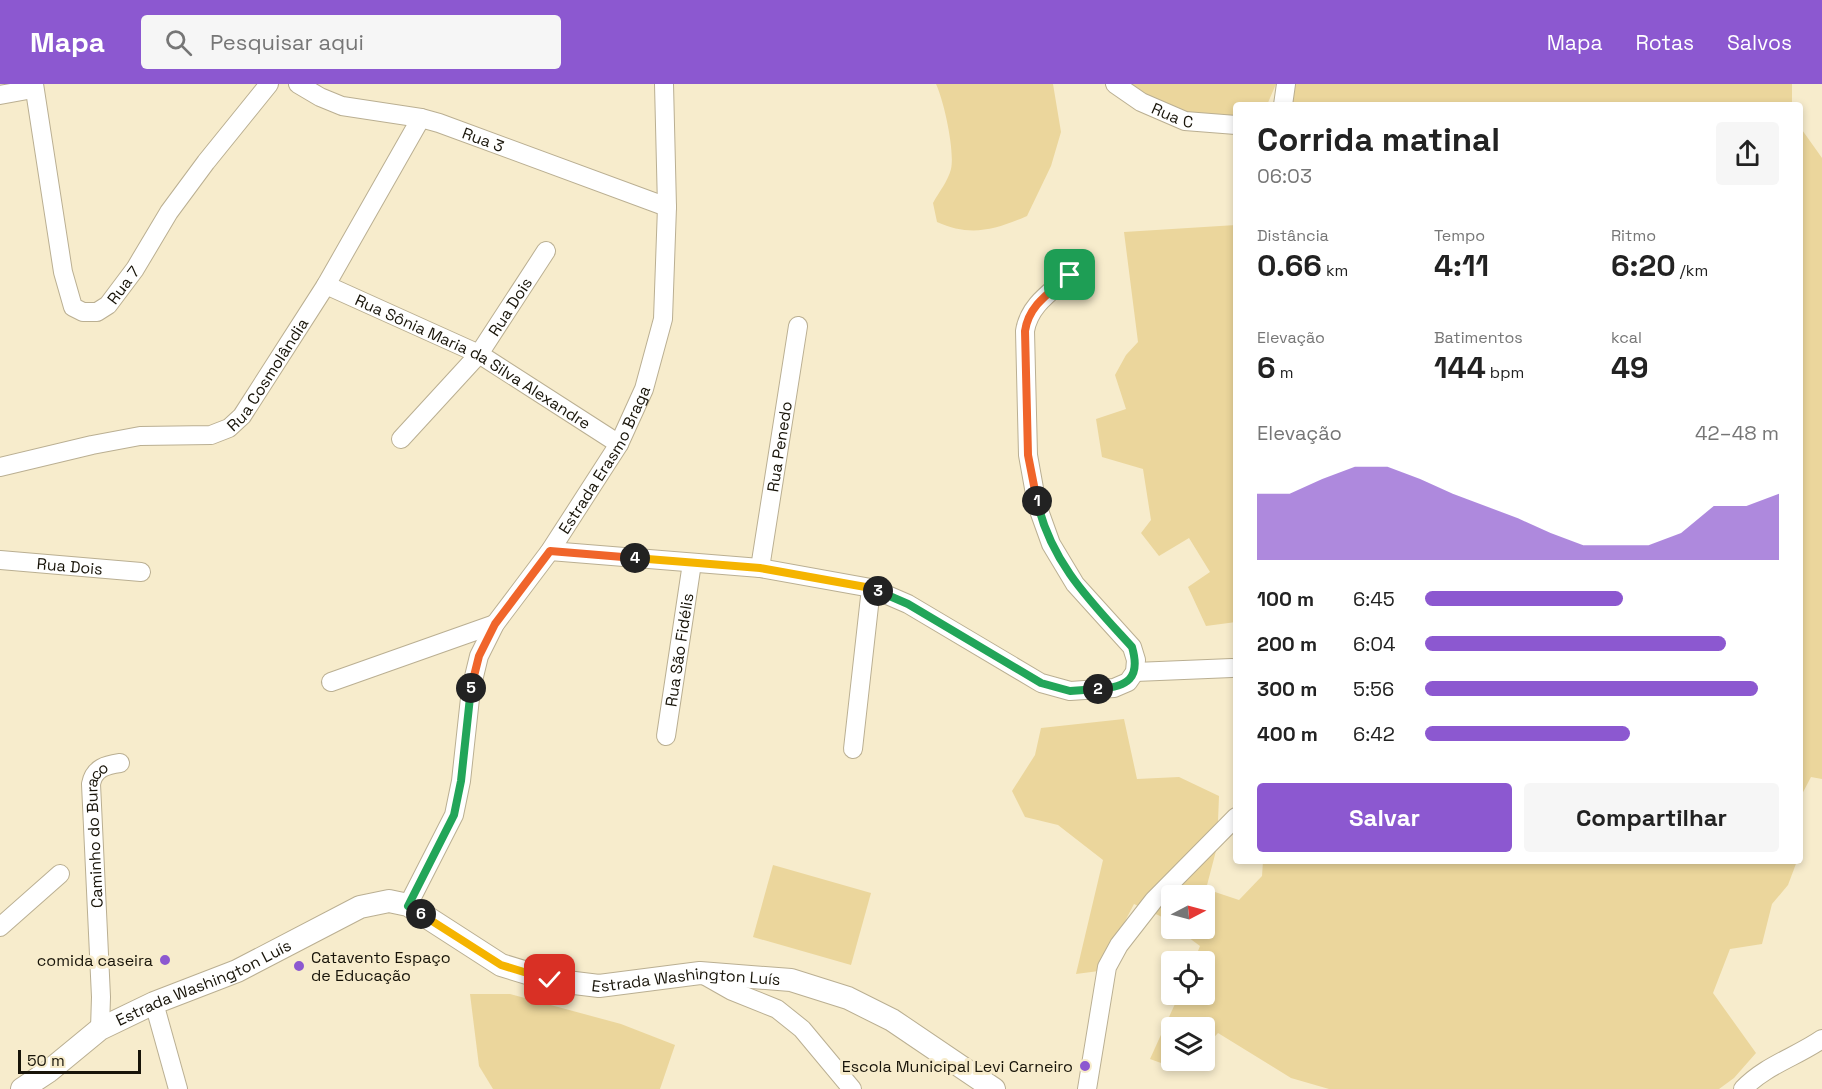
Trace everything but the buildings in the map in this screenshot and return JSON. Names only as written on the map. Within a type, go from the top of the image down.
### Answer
[{"type":"street","name":"Rua 7","points":[[33,87],[63,272],[70,298],[73,307],[82,312],[97,312],[108,305],[135,269],[169,212],[269,84]]},
{"type":"street","name":"Rua 3","points":[[298,84],[342,106],[421,118],[439,123],[667,207]]},
{"type":"street","name":"Estrada Erasmo Braga","points":[[408,906],[454,815],[461,781],[471,688],[479,656],[495,624],[550,551],[618,444],[644,389],[663,319],[667,207],[664,84]]},
{"type":"street","name":"Rua C","points":[[1115,84],[1141,102],[1185,121],[1233,125]]},
{"type":"street","points":[[1283,102],[1286,84]]},
{"type":"street","points":[[0,95],[33,87]]},
{"type":"street","name":"Rua Cosmolândia","points":[[0,467],[140,436],[211,435],[229,428],[242,416],[326,285],[421,118]]},
{"type":"street","name":"Rua Dois","points":[[401,439],[479,354],[546,251]]},
{"type":"street","points":[[550,551],[760,568],[871,588],[908,604],[1041,683],[1070,691],[1114,688],[1128,682],[1135,672],[1136,660],[1132,647],[1075,584],[1051,544],[1037,505],[1028,455],[1025,331],[1027,319],[1032,309],[1070,275]]},
{"type":"street","name":"Rua Sônia Maria da Silva Alexandre","points":[[326,285],[479,354],[618,444]]},
{"type":"street","name":"Rua Penedo","points":[[760,568],[798,326]]},
{"type":"street","name":"Rua Dois","points":[[0,560],[141,572]]},
{"type":"street","name":"Rua São Fidélis","points":[[666,736],[692,563]]},
{"type":"street","points":[[853,749],[871,588]]},
{"type":"street","points":[[331,682],[495,624]]},
{"type":"street","points":[[1135,672],[1232,668]]},
{"type":"street","name":"Caminho do Buraco","points":[[100,1029],[101,997],[91,784],[92,776],[96,771],[108,764],[120,763]]},
{"type":"street","points":[[1087,1089],[1107,967],[1115,952],[1135,922],[1154,900],[1233,820]]},
{"type":"street","points":[[0,927],[60,874]]},
{"type":"street","name":"Estrada Washington Luís","points":[[22,1089],[49,1071],[100,1029],[154,1003],[237,970],[360,907],[389,901],[408,906],[501,965],[550,980],[599,987],[700,973],[791,980],[849,998],[892,1020],[994,1089]]},
{"type":"street","points":[[700,973],[732,991],[777,1009],[802,1029],[852,1089]]},
{"type":"street","points":[[154,1003],[178,1089]]},
{"type":"street","points":[[1743,1089],[1768,1068],[1822,1039]]},
{"type":"shaded area","points":[[936,84],[1053,84],[1061,132],[1051,166],[1027,216],[982,230],[960,229],[937,222],[933,203],[948,178],[952,161],[948,126]]},
{"type":"shaded area","points":[[1117,84],[1276,84],[1268,102],[1233,102],[1233,123],[1210,125]]},
{"type":"shaded area","points":[[1289,84],[1792,84],[1792,102],[1285,102]]},
{"type":"shaded area","points":[[1803,131],[1822,158],[1822,779],[1811,777],[1803,792]]},
{"type":"shaded area","points":[[1233,225],[1233,622],[1206,626],[1188,587],[1210,572],[1189,538],[1159,556],[1141,533],[1151,520],[1143,469],[1102,457],[1096,419],[1126,409],[1115,375],[1126,355],[1138,342],[1124,232]]},
{"type":"shaded area","points":[[1124,719],[1137,779],[1179,777],[1219,796],[1217,847],[1207,885],[1161,885],[1161,917],[1134,904],[1099,971],[1076,974],[1103,860],[1058,825],[1025,817],[1012,791],[1035,755],[1041,728]]},
{"type":"shaded area","points":[[1263,864],[1796,864],[1788,885],[1772,904],[1762,944],[1730,949],[1713,993],[1756,1053],[1734,1078],[1719,1089],[1329,1089],[1291,1078],[1218,1033],[1215,1036],[1215,1017],[1169,1017],[1174,1005],[1215,1005],[1215,951],[1198,951],[1200,946],[1191,939],[1215,939],[1215,892],[1239,900],[1262,876]]},
{"type":"shaded area","points":[[773,865],[871,893],[851,965],[753,937]]},
{"type":"shaded area","points":[[470,994],[510,994],[621,1024],[675,1045],[660,1089],[493,1089],[479,1066]]},
{"type":"shaded area","points":[[1161,1035],[1161,1063],[1150,1059]]},
{"type":"place","name":"comida caseira","points":[[165,960]]},
{"type":"place","name":"Catavento Espaço de Educação","points":[[299,966]]},
{"type":"place","name":"Escola Municipal Levi Carneiro","points":[[1085,1066]]},
{"type":"route","points":[[550,980],[501,965],[408,906],[454,815],[461,781],[471,688],[479,656],[495,624],[550,551],[760,568],[871,588],[908,604],[1041,683],[1070,691],[1114,688],[1128,682],[1135,672],[1136,660],[1132,647],[1075,584],[1051,544],[1037,505],[1028,455],[1025,331],[1027,319],[1032,309],[1070,275]]}]
